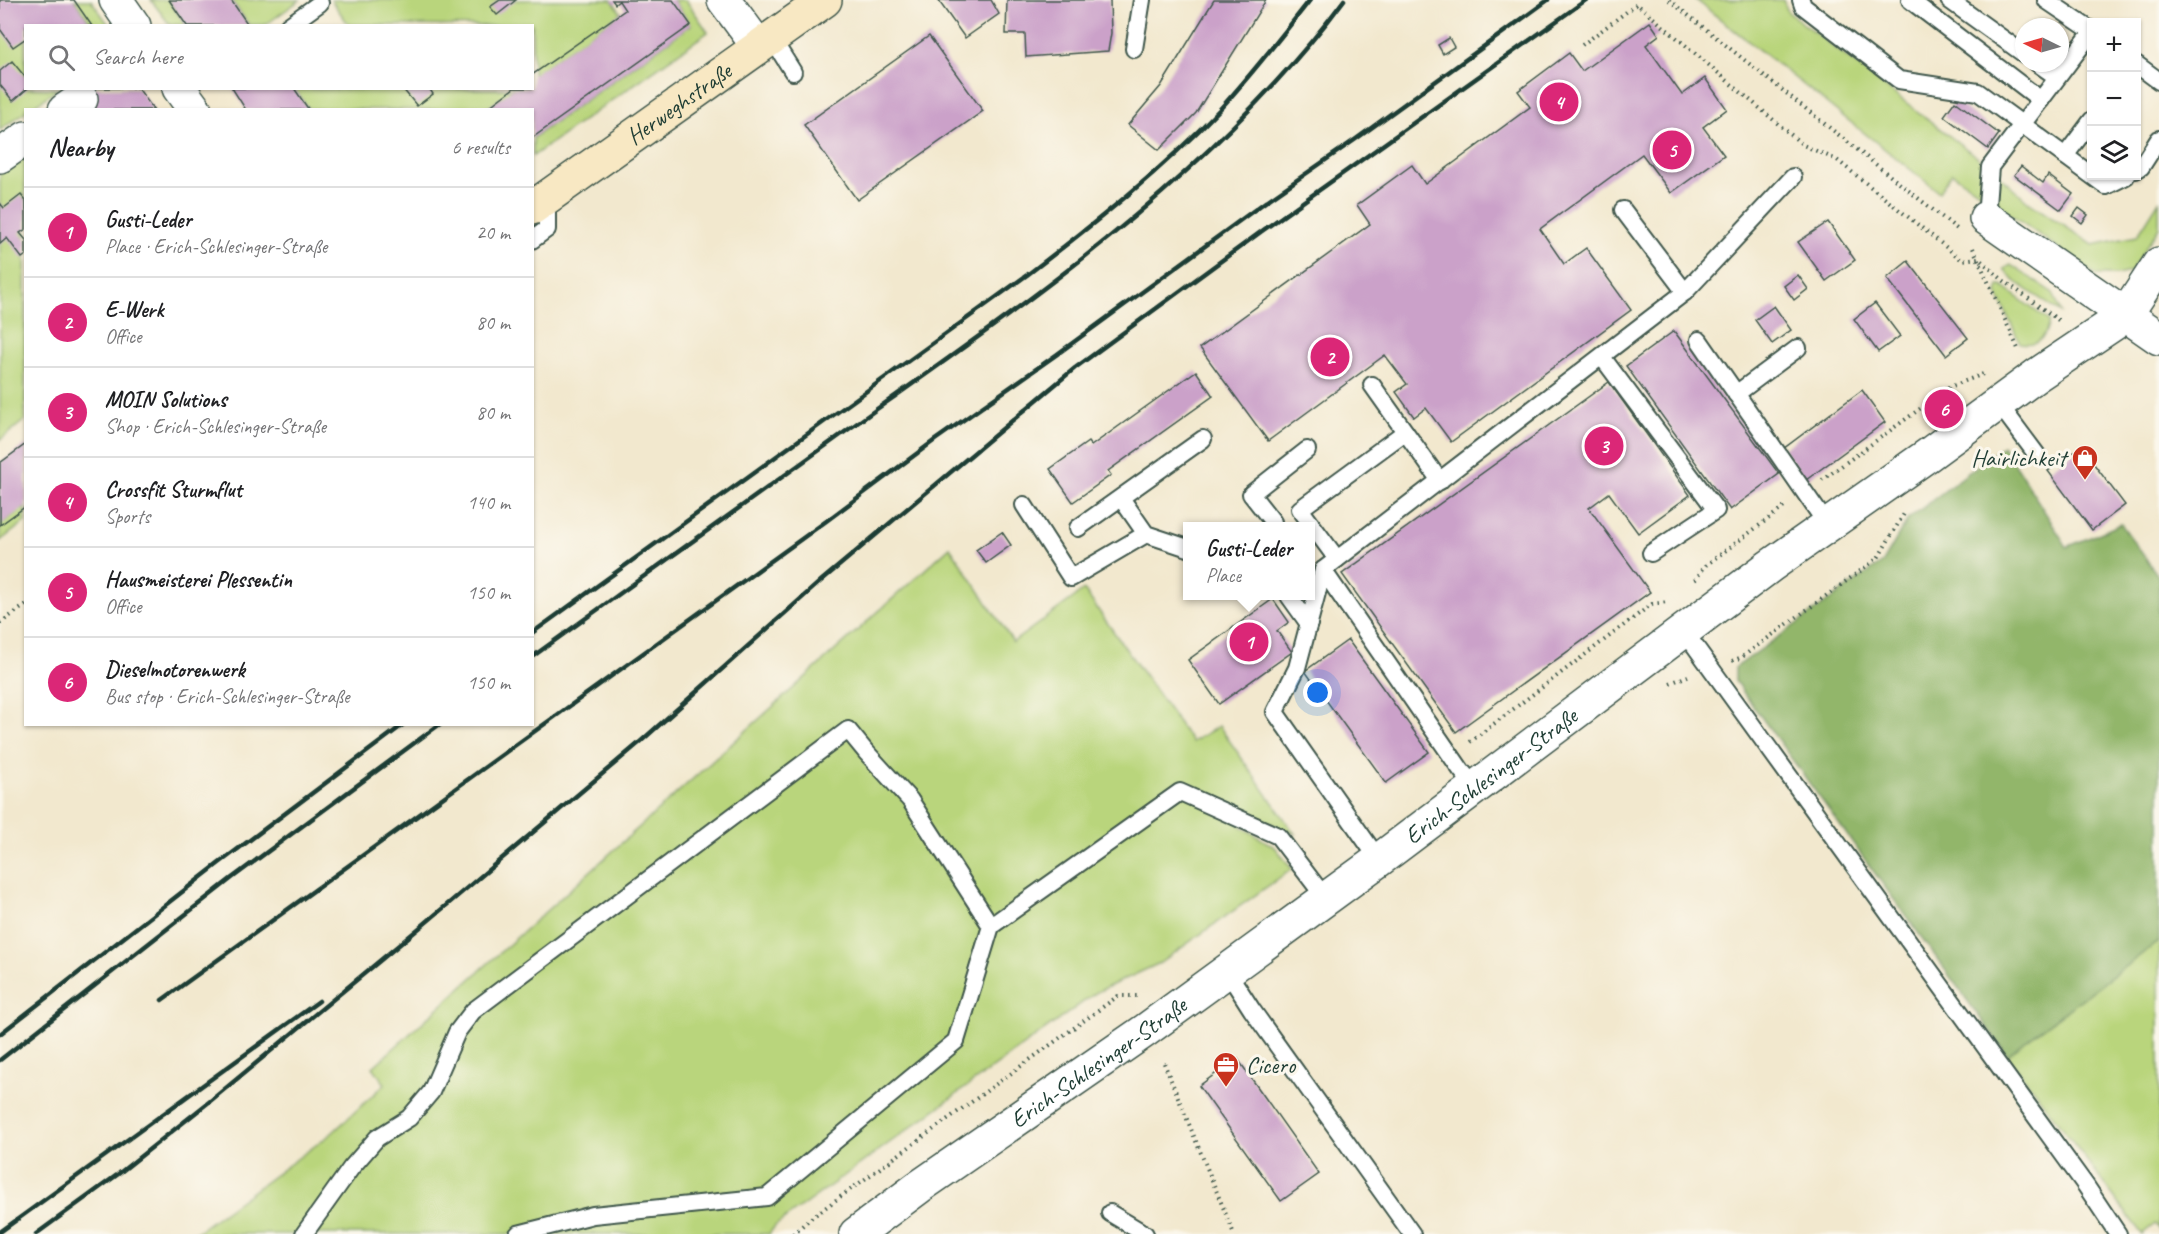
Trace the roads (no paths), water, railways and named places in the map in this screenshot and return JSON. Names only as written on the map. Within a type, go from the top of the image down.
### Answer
[{"type":"street","points":[[116,0],[133,24]]},
{"type":"street","points":[[724,0],[764,42]]},
{"type":"street","name":"Herweghstraße","points":[[540,203],[825,0]]},
{"type":"street","points":[[0,156],[24,139]]},
{"type":"street","points":[[1974,232],[2125,316],[2159,338]]},
{"type":"street","points":[[2125,316],[2159,264]]},
{"type":"street","name":"Erich-Schlesinger-Straße","points":[[856,1234],[1146,1030],[1379,860],[1468,778],[1677,616],[1770,566],[2037,375],[2125,316]]},
{"type":"lane","points":[[1134,49],[1142,0]]},
{"type":"lane","points":[[1801,0],[1803,6],[1899,80],[1978,92],[2087,172]]},
{"type":"lane","points":[[1910,0],[2041,100]]},
{"type":"lane","points":[[1949,0],[2015,48]]},
{"type":"lane","points":[[2046,0],[2087,29]]},
{"type":"lane","points":[[291,24],[320,3]]},
{"type":"lane","points":[[1974,232],[1990,167],[2087,37]]},
{"type":"lane","points":[[764,42],[793,72]]},
{"type":"lane","points":[[2141,68],[2159,81]]},
{"type":"lane","points":[[2050,72],[2057,77]]},
{"type":"lane","points":[[2066,156],[2087,126]]},
{"type":"lane","points":[[2141,167],[2159,139]]},
{"type":"lane","points":[[1379,860],[1275,712],[1297,668],[1309,624],[1330,564],[1685,292],[1793,177]]},
{"type":"lane","points":[[2098,180],[2106,186],[2118,180]]},
{"type":"lane","points":[[534,239],[547,229],[540,203]]},
{"type":"lane","points":[[1623,210],[1685,292]]},
{"type":"lane","points":[[1699,340],[1828,526]]},
{"type":"lane","points":[[1736,394],[1798,348]]},
{"type":"lane","points":[[1602,357],[1716,510],[1650,553]]},
{"type":"lane","points":[[1372,385],[1440,481]]},
{"type":"lane","points":[[1999,404],[2037,455]]},
{"type":"lane","points":[[1307,522],[1300,509],[1405,432]]},
{"type":"lane","points":[[1078,528],[1203,439]]},
{"type":"lane","points":[[1273,522],[1251,494],[1307,450]]},
{"type":"lane","points":[[1121,498],[1146,534],[1183,546]]},
{"type":"lane","points":[[1024,505],[1071,578],[1146,534]]},
{"type":"lane","points":[[1315,536],[1330,564],[1468,778]]},
{"type":"lane","points":[[1291,600],[1309,624]]},
{"type":"lane","points":[[1677,616],[2086,1186],[2118,1234]]},
{"type":"lane","points":[[304,1234],[351,1168],[377,1138],[409,1118],[431,1092],[458,1032],[473,1011],[848,729],[910,800],[991,926]]},
{"type":"lane","points":[[518,1234],[593,1215],[767,1197],[956,1041],[991,926],[1180,792],[1278,836],[1326,899]]},
{"type":"lane","points":[[1227,971],[1252,1010],[1412,1234]]},
{"type":"lane","points":[[1110,1213],[1145,1234]]},
{"type":"railway","points":[[534,632],[1027,275],[1102,216],[1198,132],[1255,69],[1310,0]]},
{"type":"railway","points":[[534,656],[979,336],[1133,218],[1181,176],[1273,85],[1344,0]]},
{"type":"railway","points":[[162,1000],[825,522],[935,440],[1548,0]]},
{"type":"railway","points":[[36,1234],[117,1175],[209,1102],[423,925],[639,743],[822,580],[1075,368],[1262,231],[1586,0]]},
{"type":"railway","points":[[0,1034],[218,864],[401,726]]},
{"type":"railway","points":[[0,1060],[232,878],[437,726]]},
{"type":"railway","points":[[0,1232],[319,1001]]},
{"type":"place","name":"Crossfit Sturmflut","points":[[1559,102]]},
{"type":"place","name":"Hausmeisterei Plessentin","points":[[1672,150]]},
{"type":"place","name":"E-Werk","points":[[1330,357]]},
{"type":"place","name":"Dieselmotorenwerk","points":[[1944,409]]},
{"type":"place","name":"MOIN Solutions","points":[[1604,446]]},
{"type":"place","name":"Hairlichkeit","points":[[2085,481]]},
{"type":"place","name":"Gusti-Leder","points":[[1249,642]]},
{"type":"place","name":"Cicero","points":[[1226,1088]]}]
